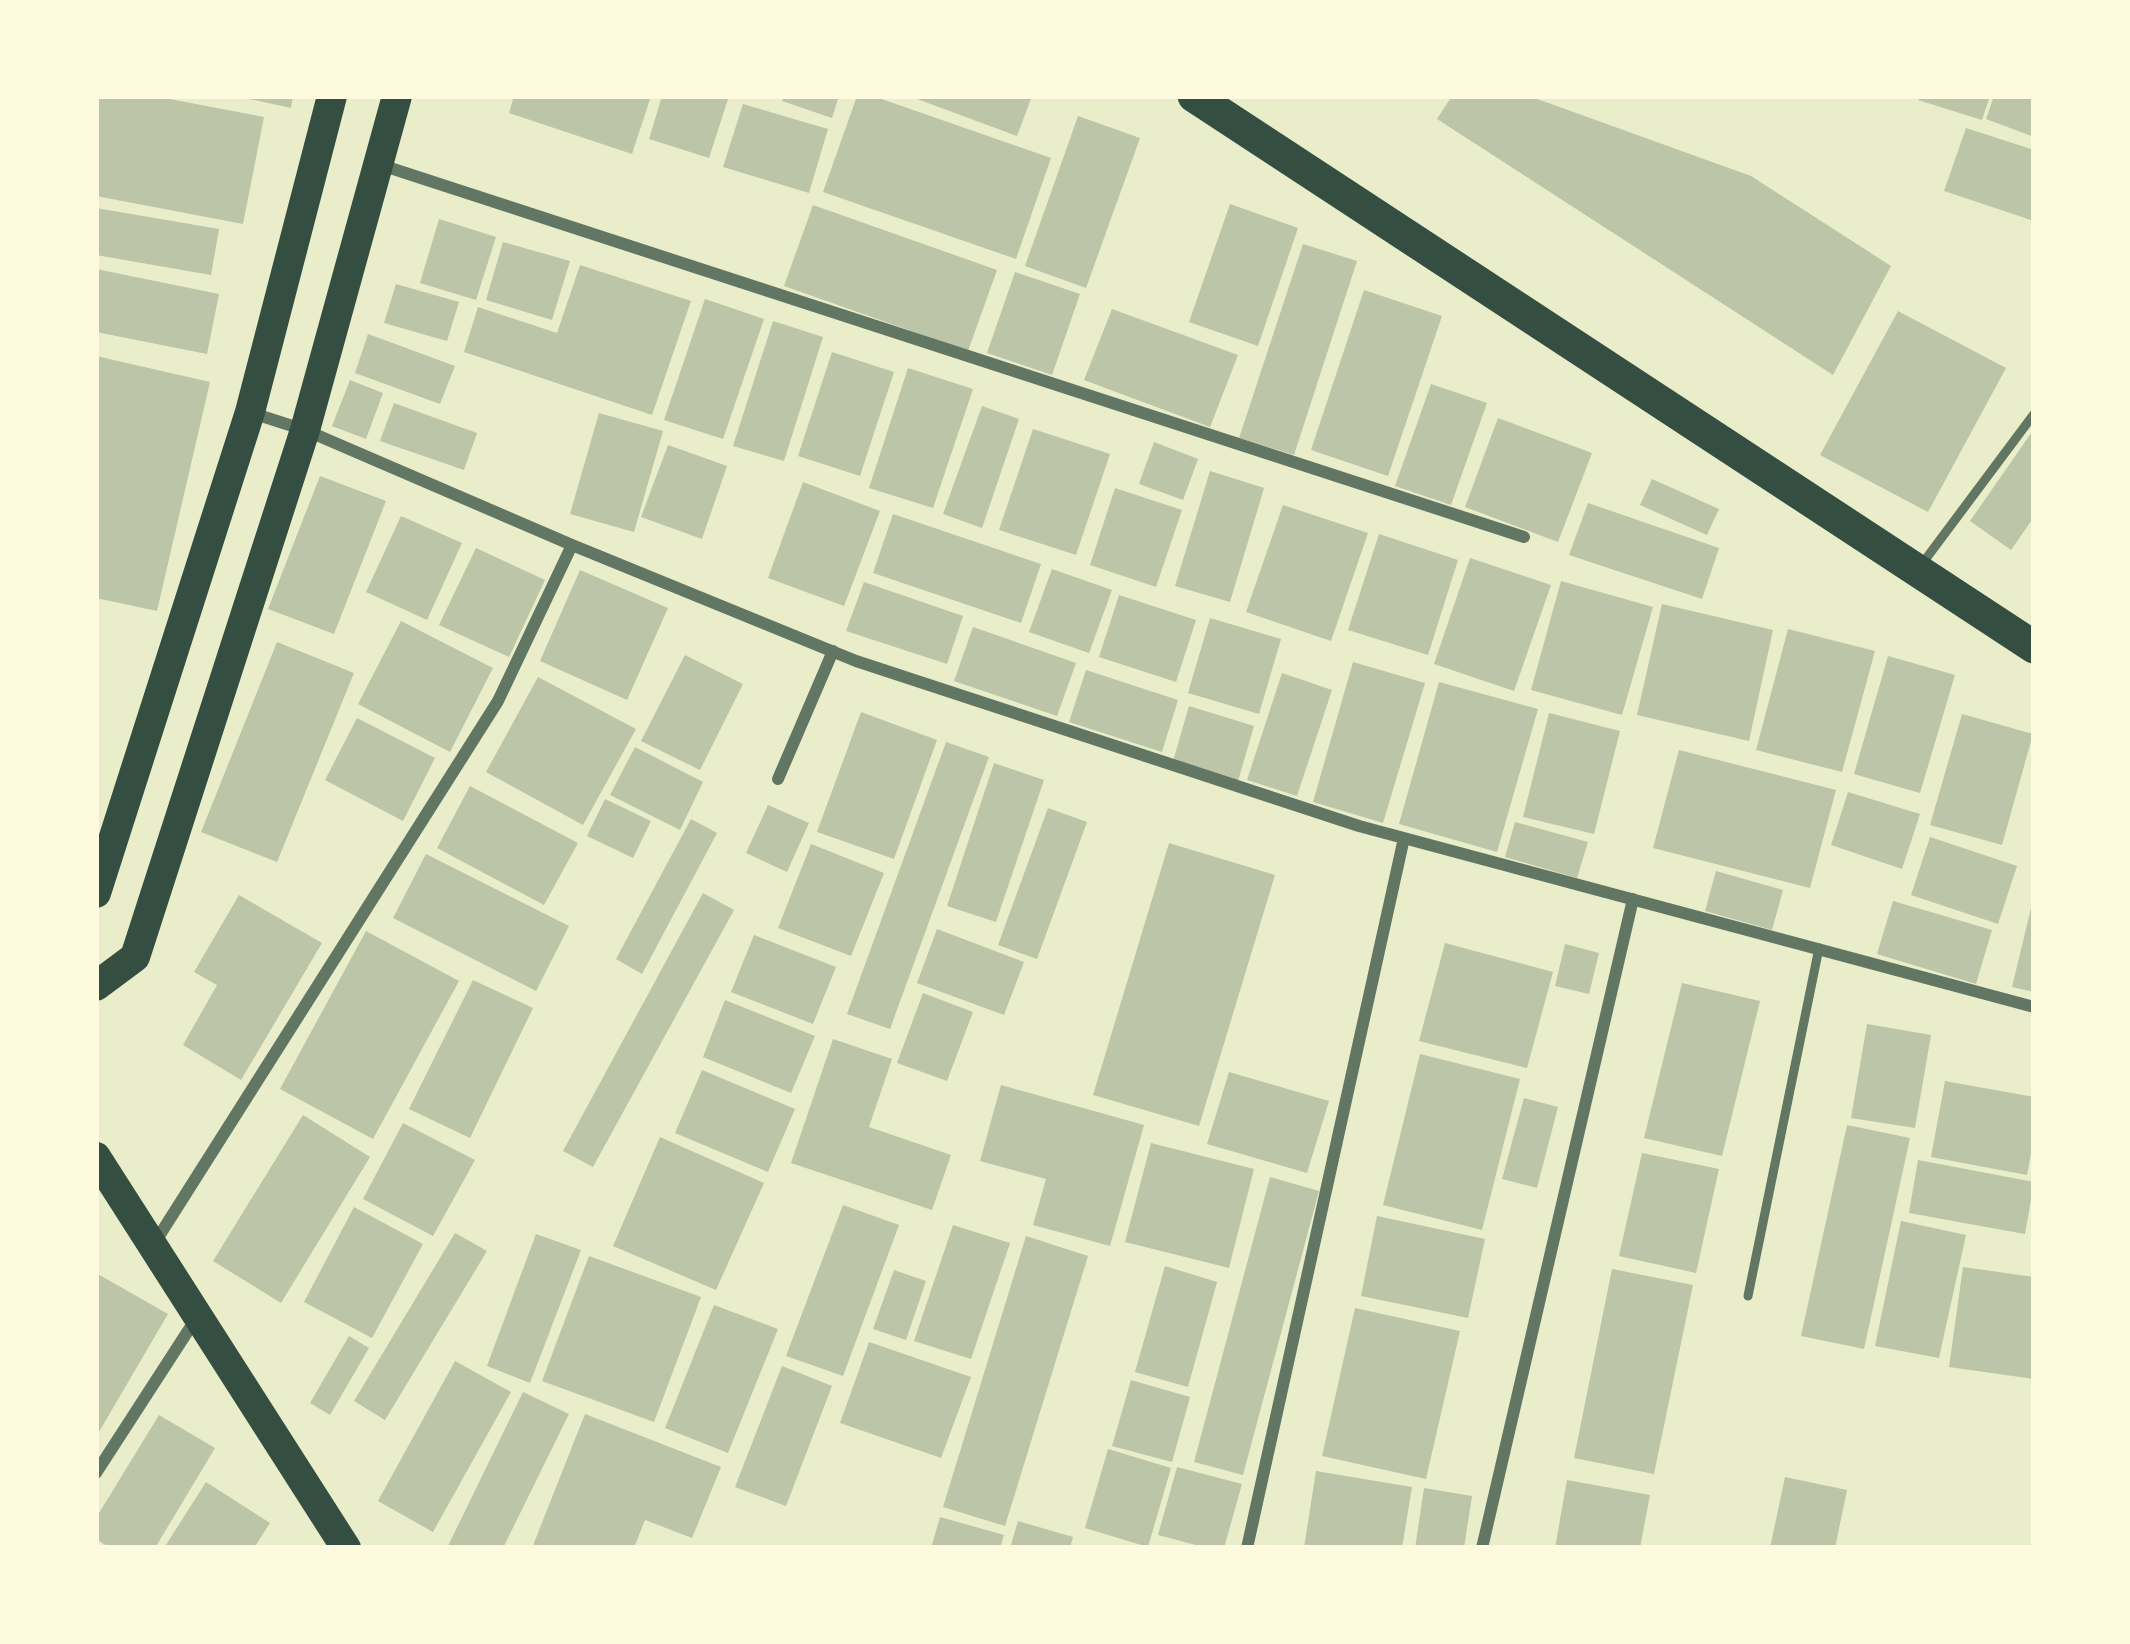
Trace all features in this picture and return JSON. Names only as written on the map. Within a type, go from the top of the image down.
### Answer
[{"type":"highway","points":[[1194,96],[2034,647]]},
{"type":"main road","points":[[96,893],[250,412],[332,96]]},
{"type":"main road","points":[[96,986],[135,957],[305,430],[397,96]]},
{"type":"main road","points":[[96,1157],[346,1548]]},
{"type":"street","points":[[380,165],[1524,537]]},
{"type":"street","points":[[250,412],[305,430],[833,652],[1359,826],[2034,1007]]},
{"type":"street","points":[[152,1246],[497,700],[572,545]]},
{"type":"street","points":[[778,779],[833,652]]},
{"type":"street","points":[[1247,1548],[1405,838]]},
{"type":"street","points":[[1482,1548],[1633,899]]},
{"type":"street","points":[[96,1473],[197,1316]]},
{"type":"lane","points":[[1918,570],[2034,415]]},
{"type":"lane","points":[[1748,1296],[1819,948]]},
{"type":"building","points":[[96,96],[154,96],[264,117],[243,224],[96,196]]},
{"type":"building","points":[[236,96],[293,96],[291,108]]},
{"type":"building","points":[[514,96],[651,96],[632,154],[509,113]]},
{"type":"building","points":[[662,96],[729,96],[709,158],[649,139]]},
{"type":"building","points":[[784,96],[839,96],[832,118],[782,101]]},
{"type":"building","points":[[857,96],[873,96],[1051,158],[1016,259],[823,192]]},
{"type":"building","points":[[909,96],[1032,96],[1017,136]]},
{"type":"building","points":[[1452,96],[1529,96],[1751,176],[1891,266],[1833,375],[1437,119]]},
{"type":"building","points":[[1919,96],[1990,96],[1982,120],[1918,100]]},
{"type":"building","points":[[1994,96],[2034,96],[2034,137],[1986,119]]},
{"type":"building","points":[[743,104],[828,129],[809,193],[723,167]]},
{"type":"building","points":[[1078,116],[1140,138],[1086,288],[1025,266]]},
{"type":"building","points":[[1966,128],[2034,150],[2034,221],[1944,191]]},
{"type":"building","points":[[1230,204],[1298,228],[1258,346],[1189,322]]},
{"type":"building","points":[[813,205],[997,270],[968,351],[784,286]]},
{"type":"building","points":[[96,208],[219,229],[211,275],[96,255]]},
{"type":"building","points":[[439,219],[496,237],[476,300],[420,283]]},
{"type":"building","points":[[503,242],[570,261],[552,320],[486,300]]},
{"type":"building","points":[[1303,244],[1357,261],[1294,455],[1239,438]]},
{"type":"building","points":[[580,265],[691,301],[652,415],[464,352],[478,307],[557,333]]},
{"type":"building","points":[[96,269],[219,294],[207,354],[96,332]]},
{"type":"building","points":[[1015,272],[1080,294],[1052,375],[987,353]]},
{"type":"building","points":[[396,284],[459,302],[447,341],[384,323]]},
{"type":"building","points":[[1364,290],[1442,316],[1388,476],[1311,450]]},
{"type":"building","points":[[705,299],[764,319],[723,439],[664,420]]},
{"type":"building","points":[[1112,309],[1238,355],[1210,427],[1084,380]]},
{"type":"building","points":[[1898,311],[2006,368],[1928,512],[1820,455]]},
{"type":"building","points":[[773,321],[823,337],[784,461],[733,446]]},
{"type":"building","points":[[368,334],[455,366],[440,404],[355,373]]},
{"type":"building","points":[[832,352],[894,372],[860,476],[798,456]]},
{"type":"building","points":[[96,356],[210,382],[157,611],[96,598]]},
{"type":"building","points":[[908,368],[973,389],[933,508],[869,488]]},
{"type":"building","points":[[350,380],[383,393],[366,439],[332,426]]},
{"type":"building","points":[[1431,384],[1487,403],[1451,505],[1395,486]]},
{"type":"building","points":[[394,403],[477,433],[464,470],[380,441]]},
{"type":"building","points":[[982,406],[1019,419],[982,528],[943,514]]},
{"type":"building","points":[[599,413],[663,431],[634,532],[570,514]]},
{"type":"building","points":[[1498,418],[1592,453],[1558,542],[1465,507]]},
{"type":"building","points":[[1033,429],[1110,454],[1076,555],[999,530]]},
{"type":"building","points":[[2034,429],[2034,517],[2011,550],[1970,521]]},
{"type":"building","points":[[1154,442],[1198,459],[1183,500],[1139,484]]},
{"type":"building","points":[[668,445],[727,466],[702,539],[641,517]]},
{"type":"building","points":[[1210,471],[1264,488],[1230,602],[1175,586]]},
{"type":"building","points":[[320,476],[386,501],[334,634],[268,609]]},
{"type":"building","points":[[1652,479],[1719,509],[1707,535],[1640,505]]},
{"type":"building","points":[[803,482],[880,511],[844,606],[768,578]]},
{"type":"building","points":[[1115,488],[1182,510],[1156,587],[1090,565]]},
{"type":"building","points":[[1588,503],[1719,548],[1702,599],[1569,555]]},
{"type":"building","points":[[1283,505],[1368,533],[1331,641],[1246,612]]},
{"type":"building","points":[[893,514],[1041,564],[1021,623],[873,573]]},
{"type":"building","points":[[401,516],[462,543],[427,620],[366,592]]},
{"type":"building","points":[[1379,534],[1458,560],[1428,655],[1348,630]]},
{"type":"building","points":[[476,548],[545,580],[509,657],[439,625]]},
{"type":"building","points":[[1470,558],[1551,585],[1514,691],[1434,664]]},
{"type":"building","points":[[1052,569],[1112,590],[1089,653],[1029,632]]},
{"type":"building","points":[[580,570],[668,608],[627,700],[540,661]]},
{"type":"building","points":[[1561,581],[1653,607],[1622,715],[1531,690]]},
{"type":"building","points":[[864,582],[963,616],[947,664],[846,631]]},
{"type":"building","points":[[1119,595],[1196,620],[1176,682],[1099,657]]},
{"type":"building","points":[[1662,604],[1773,630],[1749,741],[1637,715]]},
{"type":"building","points":[[1210,618],[1281,639],[1259,714],[1188,693]]},
{"type":"building","points":[[401,621],[493,668],[450,752],[358,704]]},
{"type":"building","points":[[973,627],[1076,663],[1057,716],[954,681]]},
{"type":"building","points":[[1788,629],[1875,651],[1842,772],[1756,750]]},
{"type":"building","points":[[277,642],[354,673],[277,862],[201,832]]},
{"type":"building","points":[[685,655],[743,684],[700,770],[641,741]]},
{"type":"building","points":[[1888,656],[1955,675],[1920,793],[1854,774]]},
{"type":"building","points":[[1353,662],[1425,683],[1383,823],[1313,802]]},
{"type":"building","points":[[1086,670],[1178,700],[1162,752],[1069,722]]},
{"type":"building","points":[[1282,673],[1332,690],[1297,796],[1247,780]]},
{"type":"building","points":[[538,677],[636,729],[583,825],[486,772]]},
{"type":"building","points":[[1439,682],[1538,709],[1497,852],[1399,824]]},
{"type":"building","points":[[1189,706],[1254,726],[1238,781],[1173,761]]},
{"type":"building","points":[[861,712],[937,740],[894,859],[817,832]]},
{"type":"building","points":[[1549,713],[1620,731],[1594,834],[1523,817]]},
{"type":"building","points":[[1962,714],[2033,734],[2002,845],[1930,825]]},
{"type":"building","points":[[357,718],[435,758],[403,821],[325,780]]},
{"type":"building","points":[[946,742],[989,757],[890,1029],[847,1014]]},
{"type":"building","points":[[635,747],[703,782],[680,830],[610,795]]},
{"type":"building","points":[[1679,750],[1836,790],[1810,888],[1653,848]]},
{"type":"building","points":[[994,763],[1044,780],[996,922],[947,906]]},
{"type":"building","points":[[470,786],[578,843],[544,905],[437,848]]},
{"type":"building","points":[[1848,792],[1920,814],[1902,869],[1831,845]]},
{"type":"building","points":[[605,799],[651,821],[633,858],[587,836]]},
{"type":"building","points":[[768,805],[809,823],[787,872],[746,853]]},
{"type":"building","points":[[1048,808],[1087,822],[1037,959],[998,945]]},
{"type":"building","points":[[691,819],[717,833],[642,974],[616,959]]},
{"type":"building","points":[[1515,822],[1588,842],[1577,878],[1505,857]]},
{"type":"building","points":[[1930,837],[2017,866],[1998,924],[1911,895]]},
{"type":"building","points":[[1169,843],[1275,875],[1199,1126],[1093,1095]]},
{"type":"building","points":[[811,844],[884,873],[851,956],[778,928]]},
{"type":"building","points":[[426,854],[569,926],[536,991],[393,918]]},
{"type":"building","points":[[1716,871],[1783,890],[1772,930],[1705,911]]},
{"type":"building","points":[[703,893],[734,910],[593,1167],[563,1151]]},
{"type":"building","points":[[239,895],[322,943],[241,1080],[183,1045],[217,985],[194,972]]},
{"type":"building","points":[[1893,901],[1992,930],[1976,984],[1877,954]]},
{"type":"building","points":[[2034,905],[2034,992],[2012,987]]},
{"type":"building","points":[[937,929],[1024,962],[1004,1015],[917,983]]},
{"type":"building","points":[[366,931],[459,981],[373,1139],[280,1089]]},
{"type":"building","points":[[754,935],[836,967],[813,1024],[731,992]]},
{"type":"building","points":[[1445,943],[1553,972],[1527,1068],[1419,1041]]},
{"type":"building","points":[[1565,944],[1599,953],[1589,994],[1555,986]]},
{"type":"building","points":[[473,980],[533,1008],[470,1138],[409,1109]]},
{"type":"building","points":[[1682,983],[1760,1001],[1722,1156],[1644,1138]]},
{"type":"building","points":[[923,993],[973,1012],[947,1081],[897,1063]]},
{"type":"building","points":[[725,1000],[815,1036],[791,1093],[703,1057]]},
{"type":"building","points":[[1867,1024],[1931,1035],[1915,1128],[1851,1118]]},
{"type":"building","points":[[833,1039],[892,1059],[869,1127],[951,1155],[932,1210],[791,1163]]},
{"type":"building","points":[[1420,1054],[1520,1079],[1482,1230],[1383,1205]]},
{"type":"building","points":[[702,1070],[795,1109],[768,1172],[675,1133]]},
{"type":"building","points":[[1229,1072],[1329,1101],[1307,1173],[1207,1144]]},
{"type":"building","points":[[1945,1081],[2034,1097],[2027,1175],[1931,1157]]},
{"type":"building","points":[[1001,1085],[1144,1125],[1110,1246],[1033,1225],[1046,1179],[980,1161]]},
{"type":"building","points":[[1524,1098],[1558,1107],[1537,1188],[1502,1179]]},
{"type":"building","points":[[303,1115],[370,1157],[281,1303],[213,1261]]},
{"type":"building","points":[[403,1123],[475,1160],[433,1236],[363,1199]]},
{"type":"building","points":[[1847,1125],[1910,1138],[1864,1349],[1801,1336]]},
{"type":"building","points":[[660,1137],[764,1183],[716,1290],[613,1246]]},
{"type":"building","points":[[1151,1143],[1254,1169],[1229,1268],[1125,1242]]},
{"type":"building","points":[[1642,1153],[1719,1169],[1696,1273],[1619,1256]]},
{"type":"building","points":[[1918,1160],[2034,1182],[2025,1234],[1909,1213]]},
{"type":"building","points":[[1270,1177],[1319,1191],[1243,1475],[1194,1462]]},
{"type":"building","points":[[843,1205],[899,1225],[843,1376],[786,1356]]},
{"type":"building","points":[[354,1207],[423,1244],[372,1338],[304,1302]]},
{"type":"building","points":[[1377,1216],[1485,1239],[1468,1318],[1361,1296]]},
{"type":"building","points":[[1901,1221],[1966,1235],[1939,1358],[1875,1346]]},
{"type":"building","points":[[953,1225],[1010,1243],[971,1359],[914,1341]]},
{"type":"building","points":[[455,1233],[487,1251],[385,1420],[354,1401]]},
{"type":"building","points":[[536,1234],[581,1250],[530,1383],[487,1366]]},
{"type":"building","points":[[1026,1236],[1088,1256],[1005,1526],[943,1507]]},
{"type":"building","points":[[589,1256],[701,1297],[654,1422],[542,1381]]},
{"type":"building","points":[[1165,1266],[1217,1282],[1188,1387],[1135,1372]]},
{"type":"building","points":[[1963,1267],[2034,1277],[2034,1379],[1949,1367]]},
{"type":"building","points":[[1612,1269],[1693,1285],[1654,1474],[1574,1458]]},
{"type":"building","points":[[894,1270],[926,1281],[906,1340],[873,1329]]},
{"type":"building","points":[[96,1273],[168,1314],[96,1437]]},
{"type":"building","points":[[714,1305],[778,1329],[728,1453],[665,1428]]},
{"type":"building","points":[[1355,1308],[1460,1331],[1426,1479],[1322,1456]]},
{"type":"building","points":[[349,1336],[369,1348],[330,1415],[310,1403]]},
{"type":"building","points":[[869,1342],[971,1377],[941,1458],[840,1423]]},
{"type":"building","points":[[455,1361],[511,1392],[433,1532],[378,1501]]},
{"type":"building","points":[[782,1366],[832,1386],[786,1506],[735,1487]]},
{"type":"building","points":[[1131,1380],[1190,1397],[1172,1462],[1112,1446]]},
{"type":"building","points":[[523,1392],[569,1414],[503,1548],[447,1548]]},
{"type":"building","points":[[585,1414],[721,1467],[692,1538],[645,1520],[634,1548],[532,1548]]},
{"type":"building","points":[[159,1415],[215,1448],[155,1548],[110,1548],[96,1539],[96,1518]]},
{"type":"building","points":[[1108,1449],[1171,1468],[1148,1547],[1085,1528]]},
{"type":"building","points":[[1177,1467],[1242,1484],[1224,1548],[1158,1535]]},
{"type":"building","points":[[1316,1471],[1412,1487],[1402,1548],[1304,1548]]},
{"type":"building","points":[[1785,1477],[1847,1490],[1835,1548],[1770,1548]]},
{"type":"building","points":[[1567,1480],[1650,1495],[1640,1548],[1555,1548]]},
{"type":"building","points":[[206,1482],[270,1523],[254,1548],[164,1548]]},
{"type":"building","points":[[1424,1488],[1472,1496],[1464,1548],[1415,1548]]},
{"type":"building","points":[[940,1517],[1004,1535],[1000,1548],[931,1548]]},
{"type":"building","points":[[1018,1521],[1073,1537],[1070,1548],[1010,1548]]}]
